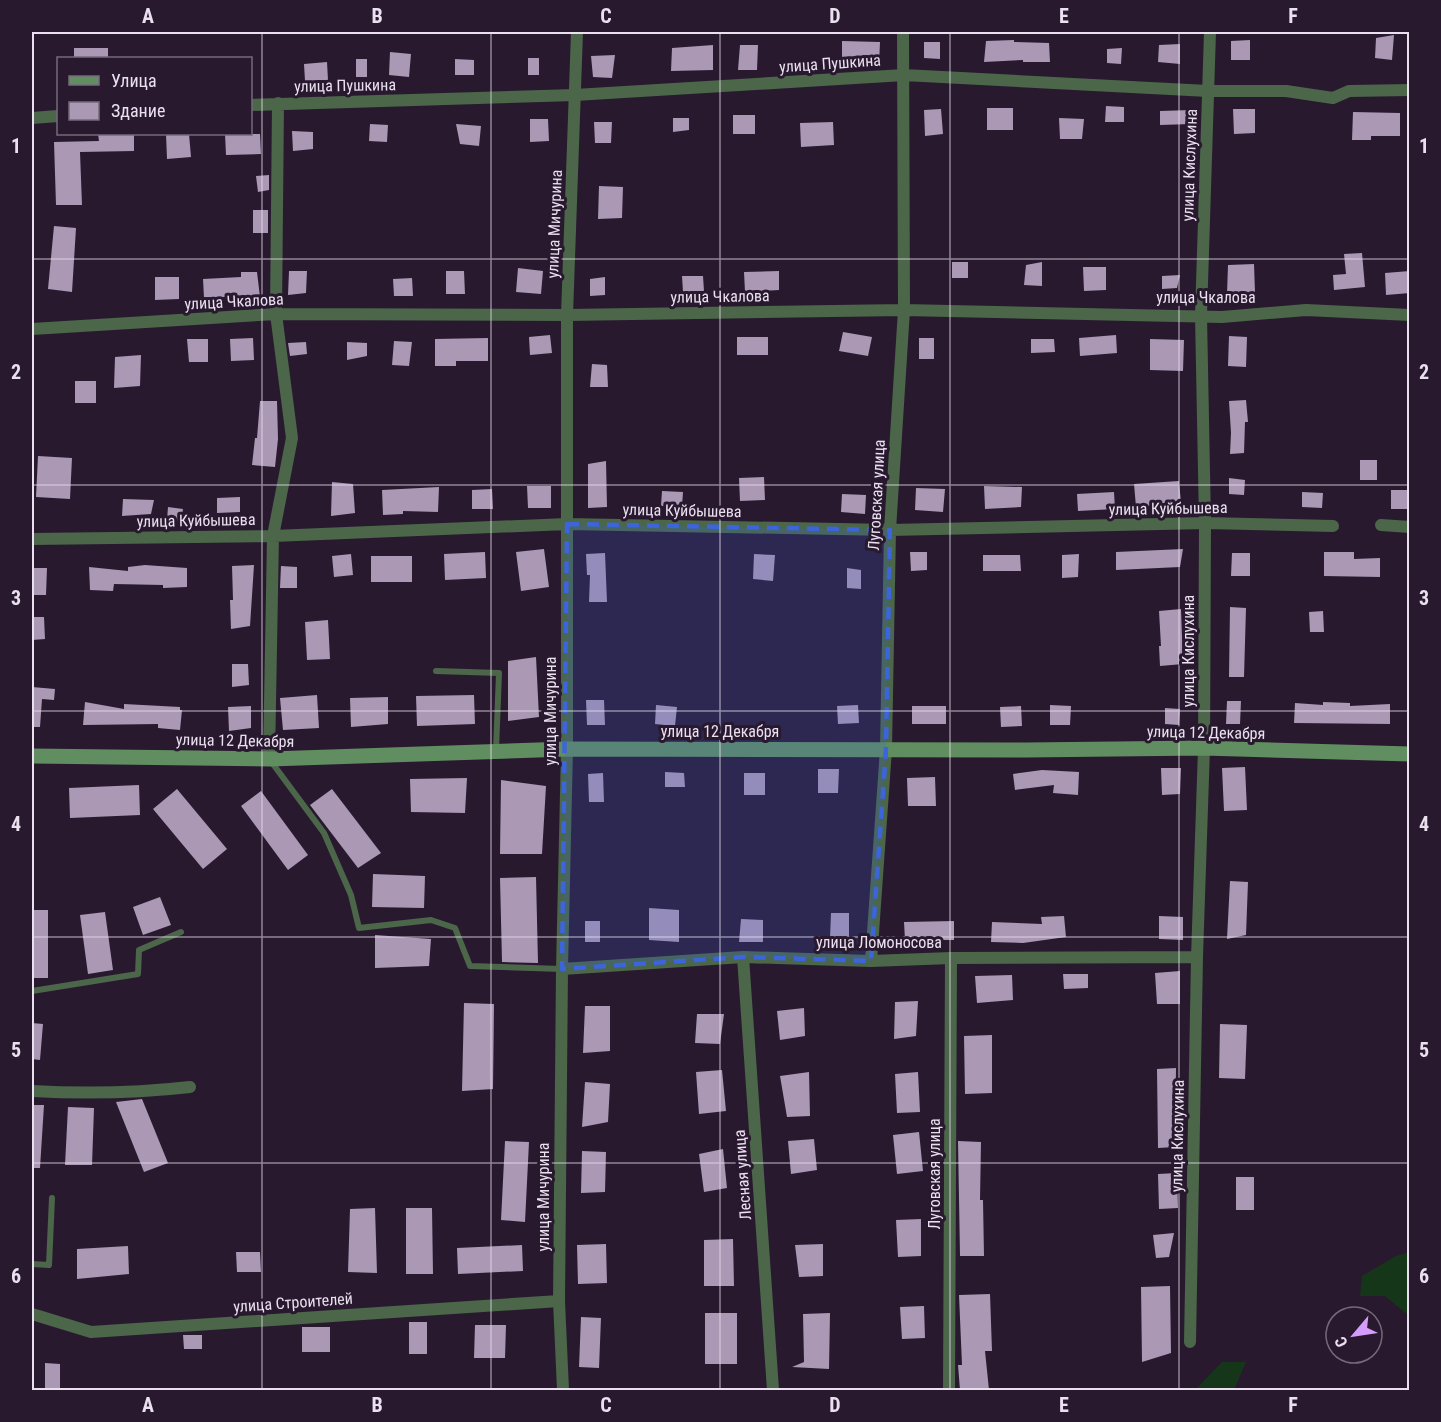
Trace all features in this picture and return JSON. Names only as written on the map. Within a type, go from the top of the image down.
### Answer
[{"type":"street","name":"улица Мичурина","points":[[563,1390],[559,1301],[562,969],[567,749],[567,315],[577,32]]},
{"type":"street","name":"Луговская улица","points":[[871,961],[886,749],[890,530],[904,310],[903,32]]},
{"type":"street","name":"улица Кислухина","points":[[1190,1342],[1197,957],[1204,748],[1205,523],[1201,315],[1210,32]]},
{"type":"street","name":"улица Пушкина","points":[[252,105],[576,96],[904,75],[1208,90],[1286,91],[1333,98],[1349,91],[1410,90]]},
{"type":"street","points":[[270,759],[273,536],[292,438],[276,314],[278,103]]},
{"type":"street","points":[[32,118],[57,116]]},
{"type":"street","name":"улица Чкалова","points":[[32,329],[276,314],[567,315],[904,310],[1222,317],[1306,310],[1410,315]]},
{"type":"street","name":"улица Куйбышева","points":[[32,539],[273,536],[567,524],[890,530],[1205,523],[1333,526]]},
{"type":"street","points":[[1381,525],[1410,527]]},
{"type":"street","name":"улица 12 Декабря","points":[[32,756],[270,759],[567,749],[1204,748],[1410,754]]},
{"type":"street","name":"улица Ломоносова","points":[[562,969],[743,957],[871,961],[951,958],[1197,957]]},
{"type":"street","name":"Лесная улица","points":[[743,957],[773,1390]]},
{"type":"street","name":"Луговская улица","points":[[949,1390],[951,958]]},
{"type":"street","points":[[32,1091],[72,1094],[140,1093],[190,1087]]},
{"type":"street","name":"улица Строителей","points":[[32,1314],[91,1332],[559,1301]]},
{"type":"lane","points":[[436,671],[499,673],[496,751]]},
{"type":"lane","points":[[270,759],[324,833],[351,895],[358,928],[431,920],[455,928],[470,966],[562,969]]},
{"type":"lane","points":[[32,991],[138,974],[139,950],[181,932]]},
{"type":"lane","points":[[32,1264],[49,1265],[52,1198]]},
{"type":"highlighted area","points":[[567,524],[890,530],[886,749],[871,961],[743,957],[562,969]]},
{"type":"green space","points":[[1409,1252],[1409,1316],[1385,1296],[1360,1296],[1362,1276],[1396,1256]]},
{"type":"green space","points":[[1222,1362],[1246,1362],[1234,1390],[1187,1390],[1196,1389]]},
{"type":"building","points":[[1394,35],[1392,60],[1375,58],[1376,38]]},
{"type":"building","points":[[1014,40],[1014,42],[1049,43],[1050,62],[1023,62],[1023,60],[984,62],[986,41]]},
{"type":"building","points":[[1250,40],[1250,60],[1231,60],[1231,41]]},
{"type":"building","points":[[842,41],[880,42],[879,66],[842,65]]},
{"type":"building","points":[[924,42],[940,42],[940,59],[924,58]]},
{"type":"building","points":[[1180,44],[1180,64],[1158,62],[1159,45]]},
{"type":"building","points":[[713,45],[713,70],[671,71],[672,48]]},
{"type":"building","points":[[740,45],[758,45],[757,70],[738,70]]},
{"type":"building","points":[[74,48],[108,48],[108,57],[74,57]]},
{"type":"building","points":[[1122,48],[1121,64],[1107,63],[1107,49]]},
{"type":"building","points":[[390,52],[411,54],[409,77],[389,75]]},
{"type":"building","points":[[615,55],[612,78],[593,77],[591,56]]},
{"type":"building","points":[[528,58],[539,58],[539,75],[528,75]]},
{"type":"building","points":[[356,59],[367,59],[367,77],[356,77]]},
{"type":"building","points":[[455,59],[474,60],[474,75],[455,75]]},
{"type":"building","points":[[327,62],[328,80],[305,81],[304,64]]},
{"type":"building","points":[[1106,106],[1124,107],[1124,122],[1105,122]]},
{"type":"building","points":[[987,108],[1013,108],[1013,130],[987,130]]},
{"type":"building","points":[[941,109],[943,134],[925,136],[924,110]]},
{"type":"building","points":[[1233,109],[1255,109],[1255,133],[1234,134]]},
{"type":"building","points":[[1191,110],[1191,124],[1160,125],[1160,111]]},
{"type":"building","points":[[1353,112],[1400,113],[1400,136],[1371,136],[1371,140],[1352,140]]},
{"type":"building","points":[[733,115],[755,115],[755,134],[733,134]]},
{"type":"building","points":[[673,118],[689,118],[689,130],[673,132]]},
{"type":"building","points":[[1059,118],[1084,119],[1082,139],[1060,139]]},
{"type":"building","points":[[530,119],[548,119],[549,141],[530,142]]},
{"type":"building","points":[[594,122],[612,122],[611,143],[595,143]]},
{"type":"building","points":[[833,122],[834,145],[801,147],[800,123]]},
{"type":"building","points":[[370,124],[388,125],[387,142],[369,141]]},
{"type":"building","points":[[456,124],[481,126],[479,146],[460,144]]},
{"type":"building","points":[[292,131],[313,132],[313,149],[293,151]]},
{"type":"building","points":[[260,134],[261,154],[226,155],[225,135]]},
{"type":"building","points":[[98,135],[134,135],[134,151],[80,152],[82,205],[56,205],[54,142],[99,141]]},
{"type":"building","points":[[166,135],[189,135],[191,157],[167,159]]},
{"type":"building","points":[[269,175],[269,190],[258,192],[256,176]]},
{"type":"building","points":[[599,186],[623,187],[622,218],[598,219]]},
{"type":"building","points":[[253,210],[268,210],[268,233],[253,233]]},
{"type":"building","points":[[54,226],[76,228],[72,292],[48,289]]},
{"type":"building","points":[[1362,253],[1365,287],[1334,290],[1333,275],[1346,274],[1344,254]]},
{"type":"building","points":[[952,262],[968,262],[968,278],[952,278]]},
{"type":"building","points":[[1042,262],[1042,286],[1024,285],[1026,265]]},
{"type":"building","points":[[1254,264],[1255,292],[1227,294],[1228,265]]},
{"type":"building","points":[[1083,267],[1106,267],[1106,290],[1084,291]]},
{"type":"building","points":[[518,268],[543,271],[541,294],[516,292]]},
{"type":"building","points":[[289,271],[307,271],[306,293],[288,295]]},
{"type":"building","points":[[446,271],[464,271],[465,294],[446,294]]},
{"type":"building","points":[[779,271],[779,290],[745,292],[744,272]]},
{"type":"building","points":[[1410,271],[1410,293],[1386,295],[1385,273]]},
{"type":"building","points":[[241,272],[257,272],[260,297],[204,298],[203,279],[241,277]]},
{"type":"building","points":[[1180,275],[1177,288],[1162,289],[1162,276]]},
{"type":"building","points":[[682,276],[703,276],[704,291],[683,292]]},
{"type":"building","points":[[155,277],[179,277],[179,299],[155,300]]},
{"type":"building","points":[[605,277],[605,295],[590,296],[590,279]]},
{"type":"building","points":[[412,278],[413,296],[394,296],[393,279]]},
{"type":"building","points":[[843,332],[872,337],[868,356],[839,351]]},
{"type":"building","points":[[550,335],[552,353],[530,355],[529,337]]},
{"type":"building","points":[[1116,335],[1117,353],[1080,356],[1079,338]]},
{"type":"building","points":[[1229,336],[1247,337],[1246,367],[1228,366]]},
{"type":"building","points":[[737,337],[768,337],[768,355],[737,355]]},
{"type":"building","points":[[253,338],[254,360],[231,361],[230,339]]},
{"type":"building","points":[[488,338],[488,361],[456,361],[456,366],[435,366],[435,339]]},
{"type":"building","points":[[919,338],[934,338],[934,359],[919,359]]},
{"type":"building","points":[[187,339],[208,339],[208,362],[189,362]]},
{"type":"building","points":[[1031,339],[1054,339],[1055,352],[1031,353]]},
{"type":"building","points":[[1150,339],[1184,340],[1183,371],[1150,370]]},
{"type":"building","points":[[394,341],[412,342],[409,366],[392,365]]},
{"type":"building","points":[[306,342],[307,354],[290,356],[288,343]]},
{"type":"building","points":[[347,342],[367,343],[367,356],[347,360]]},
{"type":"building","points":[[141,355],[140,386],[114,388],[115,357]]},
{"type":"building","points":[[592,364],[607,365],[608,387],[590,387]]},
{"type":"building","points":[[75,381],[96,381],[96,403],[75,403]]},
{"type":"building","points":[[1246,400],[1248,422],[1245,422],[1244,453],[1230,454],[1229,401]]},
{"type":"building","points":[[260,401],[277,401],[278,439],[275,467],[252,465]]},
{"type":"building","points":[[38,456],[72,458],[70,499],[36,497]]},
{"type":"building","points":[[1360,460],[1377,460],[1377,480],[1360,480]]},
{"type":"building","points":[[606,461],[607,507],[588,508],[588,464]]},
{"type":"building","points":[[764,477],[765,500],[740,501],[739,478]]},
{"type":"building","points":[[1229,478],[1245,480],[1244,495],[1229,494]]},
{"type":"building","points":[[1179,481],[1181,503],[1136,507],[1134,484]]},
{"type":"building","points":[[332,482],[353,484],[355,513],[331,516]]},
{"type":"building","points":[[527,486],[551,486],[551,508],[528,508]]},
{"type":"building","points":[[984,486],[1022,487],[1021,507],[985,509]]},
{"type":"building","points":[[439,487],[438,512],[403,511],[403,514],[383,515],[382,490]]},
{"type":"building","points":[[916,488],[945,489],[943,512],[915,510]]},
{"type":"building","points":[[492,489],[493,509],[472,509],[472,490]]},
{"type":"building","points":[[1391,490],[1410,490],[1409,509],[1391,509]]},
{"type":"building","points":[[662,491],[683,492],[682,507],[661,506]]},
{"type":"building","points":[[1114,492],[1115,509],[1078,511],[1077,494]]},
{"type":"building","points":[[1302,492],[1323,493],[1322,508],[1302,507]]},
{"type":"building","points":[[842,494],[866,495],[865,514],[841,512]]},
{"type":"building","points":[[240,497],[240,512],[217,513],[217,498]]},
{"type":"building","points":[[123,499],[154,500],[151,514],[122,516]]},
{"type":"building","points":[[168,507],[183,509],[181,521],[167,520]]},
{"type":"building","points":[[544,549],[549,587],[521,591],[516,552]]},
{"type":"building","points":[[1183,549],[1180,567],[1116,570],[1116,552]]},
{"type":"building","points":[[485,552],[486,578],[445,580],[444,554]]},
{"type":"building","points":[[910,552],[927,552],[927,570],[911,571]]},
{"type":"building","points":[[1324,552],[1354,552],[1354,559],[1380,558],[1380,577],[1324,576]]},
{"type":"building","points":[[605,553],[607,602],[589,602],[590,575],[587,575],[586,554]]},
{"type":"building","points":[[1232,553],[1250,553],[1250,576],[1231,576]]},
{"type":"building","points":[[351,554],[353,575],[334,577],[332,556]]},
{"type":"building","points":[[754,554],[775,555],[773,581],[753,579]]},
{"type":"building","points":[[1079,554],[1078,577],[1062,578],[1062,555]]},
{"type":"building","points":[[983,555],[1020,555],[1021,571],[983,571]]},
{"type":"building","points":[[371,556],[412,556],[412,582],[371,582]]},
{"type":"building","points":[[145,565],[187,568],[187,587],[163,588],[163,585],[114,584],[113,591],[90,590],[89,567],[128,571],[128,567]]},
{"type":"building","points":[[254,565],[250,626],[231,629],[232,566]]},
{"type":"building","points":[[281,566],[297,567],[297,588],[280,588]]},
{"type":"building","points":[[32,568],[47,568],[46,595],[32,595]]},
{"type":"building","points":[[847,568],[861,570],[861,589],[847,588]]},
{"type":"building","points":[[1230,607],[1246,608],[1244,677],[1229,677]]},
{"type":"building","points":[[1181,609],[1183,664],[1160,666],[1159,611]]},
{"type":"building","points":[[1323,611],[1324,632],[1310,632],[1309,612]]},
{"type":"building","points":[[32,617],[44,617],[45,639],[32,640]]},
{"type":"building","points":[[328,620],[330,659],[307,660],[305,622]]},
{"type":"building","points":[[536,657],[539,717],[508,721],[508,661]]},
{"type":"building","points":[[232,664],[248,664],[249,685],[232,687]]},
{"type":"building","points":[[32,687],[55,689],[54,700],[42,699],[40,727],[32,727]]},
{"type":"building","points":[[317,695],[319,728],[283,730],[280,698]]},
{"type":"building","points":[[474,695],[475,724],[417,726],[416,696]]},
{"type":"building","points":[[388,697],[388,724],[351,727],[350,698]]},
{"type":"building","points":[[586,700],[604,700],[605,725],[587,725]]},
{"type":"building","points":[[1227,701],[1241,701],[1240,724],[1226,724]]},
{"type":"building","points":[[85,702],[124,709],[124,704],[180,707],[182,710],[180,730],[158,728],[158,724],[83,725]]},
{"type":"building","points":[[1323,702],[1350,703],[1350,706],[1390,704],[1390,724],[1294,723],[1295,703],[1323,705]]},
{"type":"building","points":[[656,705],[677,707],[675,726],[655,724]]},
{"type":"building","points":[[858,705],[859,723],[838,724],[837,706]]},
{"type":"building","points":[[1050,705],[1071,706],[1070,725],[1050,725]]},
{"type":"building","points":[[251,706],[251,728],[229,731],[228,707]]},
{"type":"building","points":[[912,706],[946,706],[946,724],[912,724]]},
{"type":"building","points":[[1021,706],[1022,726],[1001,727],[1000,707]]},
{"type":"building","points":[[1165,708],[1180,709],[1179,725],[1165,724]]},
{"type":"building","points":[[1245,767],[1247,810],[1224,811],[1222,768]]},
{"type":"building","points":[[1161,768],[1181,768],[1180,794],[1162,795]]},
{"type":"building","points":[[818,769],[839,769],[838,793],[818,793]]},
{"type":"building","points":[[1042,770],[1079,772],[1078,795],[1053,793],[1054,785],[1015,790],[1013,774]]},
{"type":"building","points":[[665,772],[684,773],[685,787],[665,787]]},
{"type":"building","points":[[603,773],[604,802],[589,802],[588,774]]},
{"type":"building","points":[[744,773],[765,773],[765,795],[744,795]]},
{"type":"building","points":[[935,777],[936,806],[908,806],[907,778]]},
{"type":"building","points":[[467,778],[465,813],[411,812],[410,779]]},
{"type":"building","points":[[501,780],[546,786],[542,854],[500,854]]},
{"type":"building","points":[[139,785],[140,815],[70,818],[69,788]]},
{"type":"building","points":[[177,789],[227,849],[203,869],[153,809]]},
{"type":"building","points":[[332,789],[381,853],[358,868],[310,805]]},
{"type":"building","points":[[261,791],[308,855],[288,870],[241,806]]},
{"type":"building","points":[[373,874],[425,876],[424,908],[372,907]]},
{"type":"building","points":[[536,877],[538,963],[502,962],[500,878]]},
{"type":"building","points":[[1230,881],[1248,882],[1246,935],[1227,939]]},
{"type":"building","points":[[160,897],[171,925],[143,935],[133,907]]},
{"type":"building","points":[[649,908],[679,910],[679,942],[649,940]]},
{"type":"building","points":[[32,910],[48,910],[48,978],[32,978]]},
{"type":"building","points":[[105,912],[113,970],[88,974],[80,915]]},
{"type":"building","points":[[831,913],[849,913],[849,938],[830,938]]},
{"type":"building","points":[[1064,916],[1066,937],[1023,943],[991,942],[992,922],[1042,924],[1041,917]]},
{"type":"building","points":[[1159,916],[1183,917],[1183,940],[1159,939]]},
{"type":"building","points":[[741,919],[763,920],[763,942],[739,942]]},
{"type":"building","points":[[585,921],[600,921],[600,942],[585,942]]},
{"type":"building","points":[[954,921],[954,940],[905,940],[904,922]]},
{"type":"building","points":[[375,935],[431,939],[429,966],[375,968]]},
{"type":"building","points":[[1180,971],[1180,1004],[1157,1004],[1155,973]]},
{"type":"building","points":[[1063,974],[1088,974],[1088,988],[1064,989]]},
{"type":"building","points":[[1012,975],[1013,1000],[977,1003],[975,976]]},
{"type":"building","points":[[918,1001],[916,1036],[894,1039],[895,1002]]},
{"type":"building","points":[[464,1003],[494,1004],[493,1089],[462,1091]]},
{"type":"building","points":[[585,1006],[610,1006],[610,1051],[583,1053]]},
{"type":"building","points":[[804,1008],[805,1036],[780,1040],[777,1011]]},
{"type":"building","points":[[697,1014],[724,1014],[720,1044],[695,1043]]},
{"type":"building","points":[[32,1023],[43,1024],[40,1060],[32,1059]]},
{"type":"building","points":[[1220,1024],[1247,1025],[1245,1079],[1219,1078]]},
{"type":"building","points":[[992,1035],[992,1093],[965,1094],[964,1036]]},
{"type":"building","points":[[1176,1068],[1175,1147],[1158,1148],[1157,1069]]},
{"type":"building","points":[[722,1070],[726,1111],[699,1114],[696,1072]]},
{"type":"building","points":[[809,1072],[810,1116],[787,1117],[780,1076]]},
{"type":"building","points":[[918,1072],[920,1112],[897,1113],[895,1074]]},
{"type":"building","points":[[585,1082],[610,1084],[608,1122],[582,1127]]},
{"type":"building","points":[[142,1099],[168,1163],[144,1172],[116,1102]]},
{"type":"building","points":[[32,1105],[44,1105],[40,1168],[32,1168]]},
{"type":"building","points":[[68,1107],[94,1108],[92,1165],[65,1165]]},
{"type":"building","points":[[919,1132],[923,1171],[897,1174],[893,1135]]},
{"type":"building","points":[[814,1139],[817,1170],[791,1174],[788,1141]]},
{"type":"building","points":[[505,1141],[529,1142],[525,1222],[501,1220]]},
{"type":"building","points":[[958,1141],[981,1142],[980,1200],[983,1200],[984,1256],[960,1256]]},
{"type":"building","points":[[723,1149],[727,1188],[704,1192],[699,1154]]},
{"type":"building","points":[[582,1151],[606,1152],[605,1192],[581,1193]]},
{"type":"building","points":[[1177,1173],[1178,1208],[1159,1209],[1158,1174]]},
{"type":"building","points":[[1236,1177],[1254,1177],[1254,1210],[1236,1210]]},
{"type":"building","points":[[375,1208],[377,1273],[348,1272],[350,1209]]},
{"type":"building","points":[[406,1208],[432,1208],[433,1274],[406,1274]]},
{"type":"building","points":[[921,1219],[921,1256],[898,1257],[896,1220]]},
{"type":"building","points":[[1174,1233],[1169,1257],[1156,1258],[1153,1235]]},
{"type":"building","points":[[733,1239],[734,1286],[704,1286],[704,1240]]},
{"type":"building","points":[[606,1244],[607,1283],[578,1284],[577,1245]]},
{"type":"building","points":[[823,1244],[823,1276],[799,1277],[795,1245]]},
{"type":"building","points":[[522,1245],[523,1271],[458,1274],[457,1248]]},
{"type":"building","points":[[128,1246],[129,1274],[77,1279],[77,1249]]},
{"type":"building","points":[[236,1252],[260,1252],[261,1272],[237,1272]]},
{"type":"building","points":[[1170,1286],[1171,1353],[1142,1362],[1141,1287]]},
{"type":"building","points":[[990,1294],[992,1351],[985,1351],[989,1390],[960,1390],[958,1365],[962,1365],[959,1295]]},
{"type":"building","points":[[924,1306],[925,1338],[902,1339],[900,1307]]},
{"type":"building","points":[[705,1313],[737,1313],[737,1364],[705,1364]]},
{"type":"building","points":[[830,1313],[829,1369],[792,1367],[804,1362],[803,1314]]},
{"type":"building","points":[[581,1317],[601,1318],[599,1368],[579,1367]]},
{"type":"building","points":[[409,1322],[427,1322],[427,1354],[409,1354]]},
{"type":"building","points":[[475,1325],[506,1325],[505,1358],[474,1358]]},
{"type":"building","points":[[302,1327],[330,1327],[330,1352],[302,1352]]},
{"type":"building","points":[[183,1335],[202,1335],[202,1349],[184,1349]]},
{"type":"building","points":[[45,1363],[60,1364],[60,1390],[45,1390]]}]
